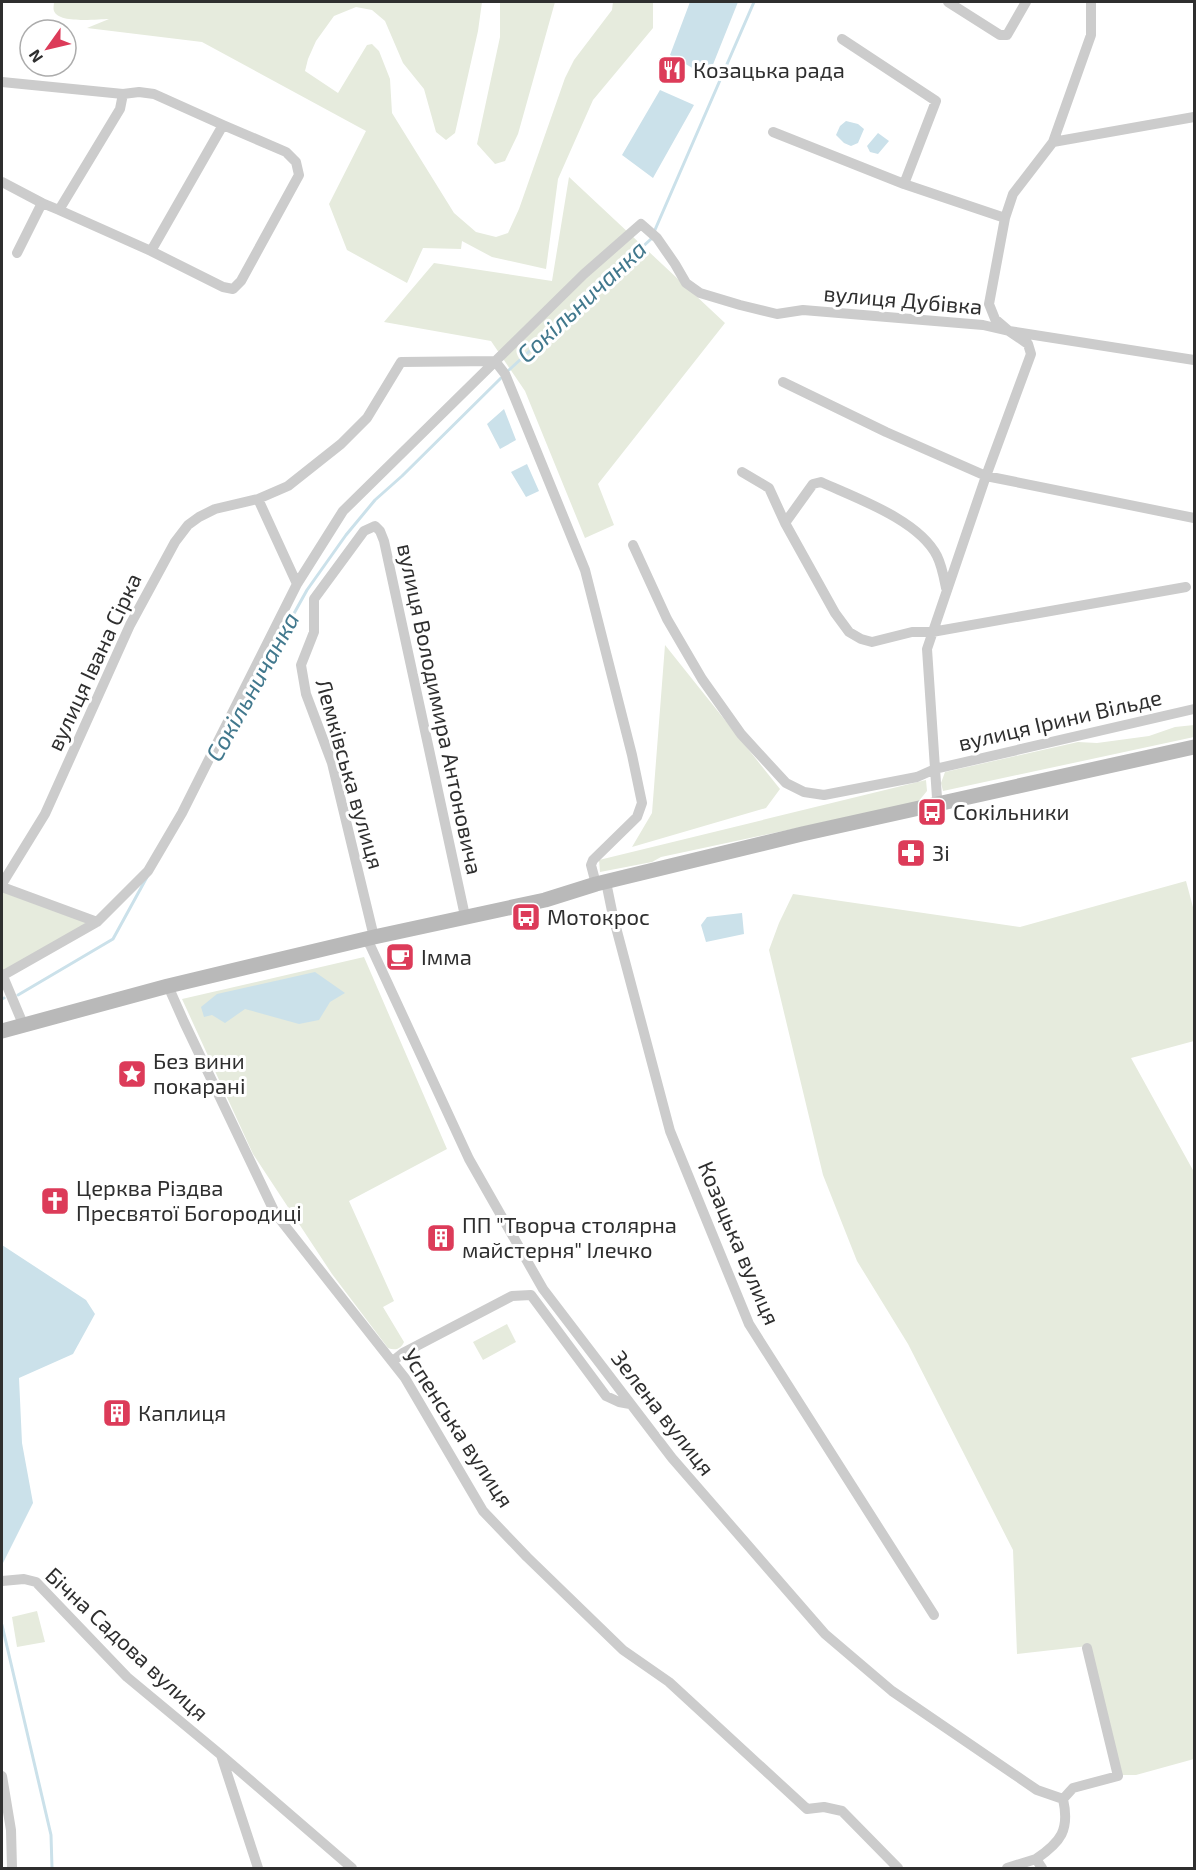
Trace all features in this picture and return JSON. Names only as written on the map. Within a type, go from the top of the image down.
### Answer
[{"type":"main road","points":[[2,1031],[168,986],[465,916],[545,900],[802,834],[1194,747]]},
{"type":"street","points":[[948,2],[1000,35],[1007,35],[1026,2]]},
{"type":"street","points":[[935,805],[937,798],[927,648],[1031,354],[1028,344],[994,319],[989,304],[1005,218],[1013,194],[1053,142],[1091,35],[1091,2]]},
{"type":"street","points":[[842,39],[936,101],[904,184]]},
{"type":"street","points":[[2,82],[123,94],[138,92],[154,94],[286,152],[296,162],[299,175],[241,280],[233,289],[223,287],[151,251],[42,203],[2,182]]},
{"type":"street","points":[[60,210],[120,109],[123,94]]},
{"type":"street","points":[[1053,142],[1194,117]]},
{"type":"street","points":[[151,251],[223,125]]},
{"type":"street","points":[[773,132],[904,184],[1005,218]]},
{"type":"street","points":[[17,253],[42,203]]},
{"type":"street","name":"вулиця Дубівка","points":[[495,361],[584,274],[641,224],[655,236],[686,283],[700,293],[740,305],[777,314],[803,310],[983,325],[1194,360]]},
{"type":"street","points":[[23,1024],[2,975],[96,922],[148,871],[182,813],[297,584],[344,512],[495,361]]},
{"type":"street","name":"вулиця Івана Сірка","points":[[96,922],[2,886],[45,814],[130,625],[175,542],[188,525],[199,517],[215,509],[258,499],[288,486],[341,444],[367,418],[401,362],[495,361]]},
{"type":"street","name":"Козацька вулиця","points":[[495,361],[505,374],[585,570],[632,755],[642,803],[637,817],[593,860],[591,865],[610,905],[670,1131],[749,1324],[934,1615]]},
{"type":"street","points":[[783,382],[886,432],[986,476],[1194,518]]},
{"type":"street","points":[[742,472],[769,488],[785,523],[835,613],[849,633],[872,642],[912,632],[932,632],[1186,587]]},
{"type":"street","points":[[785,523],[813,484],[821,482],[912,527],[938,556],[946,589]]},
{"type":"street","points":[[258,499],[297,584]]},
{"type":"street","name":"вулиця Володимира Антоновича","points":[[364,531],[375,526],[381,531],[384,541],[465,916]]},
{"type":"street","name":"Лемківська вулиця","points":[[364,531],[314,599],[314,632],[301,665],[306,694],[332,762],[369,938]]},
{"type":"street","name":"вулиця Ірини Вільде","points":[[633,545],[667,619],[702,679],[741,735],[786,783],[804,792],[824,795],[917,777],[935,769],[1194,709]]},
{"type":"street","name":"Зелена вулиця","points":[[369,938],[370,945],[468,1159],[543,1289],[672,1458],[825,1634],[892,1691],[1036,1790],[1064,1799]]},
{"type":"street","name":"Успенська вулиця","points":[[168,986],[275,1213],[405,1378],[483,1511],[623,1650],[669,1682],[807,1809],[824,1807],[842,1811],[898,1869]]},
{"type":"street","points":[[393,1361],[512,1296],[531,1294],[543,1289]]},
{"type":"street","points":[[531,1294],[606,1396],[630,1404]]},
{"type":"street","name":"Бічна Садова вулиця","points":[[2,1581],[24,1579],[36,1582],[127,1677],[221,1755],[347,1867]]},
{"type":"street","points":[[1007,1869],[1039,1864],[1057,1843],[1064,1833],[1064,1799],[1073,1788],[1118,1776],[1087,1648]]},
{"type":"street","points":[[221,1755],[258,1869]]},
{"type":"street","points":[[2,1776],[11,1830],[12,1869]]},
{"type":"shaded area","points":[[54,2],[482,2],[478,31],[455,133],[446,140],[436,132],[424,89],[403,63],[385,21],[372,10],[356,7],[334,16],[316,41],[305,71],[338,93],[367,45],[372,44],[379,51],[390,79],[392,113],[454,213],[476,232],[496,237],[508,233],[519,209],[565,78],[574,60],[612,10],[613,2],[653,2],[653,28],[593,100],[558,179],[546,269],[492,257],[462,241],[461,249],[423,248],[407,283],[347,250],[329,204],[366,131],[202,42],[87,28],[109,19],[63,18],[54,11]]},
{"type":"shaded area","points":[[500,2],[555,2],[518,134],[505,161],[495,164],[477,144],[500,37]]},
{"type":"shaded area","points":[[569,177],[725,323],[598,484],[614,525],[585,538],[525,391],[491,341],[384,322],[434,263],[552,281]]},
{"type":"shaded area","points":[[665,645],[780,789],[766,808],[632,847],[652,813]]},
{"type":"shaded area","points":[[1194,725],[1194,737],[943,791],[941,783],[945,772],[1078,742],[1097,743],[1149,736],[1175,727]]},
{"type":"shaded area","points":[[926,780],[927,791],[918,802],[600,872],[599,860]]},
{"type":"shaded area","points":[[1186,881],[1194,911],[1194,1041],[1131,1058],[1194,1172],[1194,1759],[1136,1775],[1119,1775],[1088,1646],[1017,1654],[1013,1550],[908,1344],[857,1261],[823,1175],[769,950],[793,894],[1020,927]]},
{"type":"shaded area","points":[[2,891],[87,920],[89,925],[5,971],[2,968]]},
{"type":"shaded area","points":[[364,957],[447,1149],[349,1201],[394,1301],[383,1307],[404,1342],[395,1349],[388,1348],[332,1274],[253,1154],[182,999]]},
{"type":"shaded area","points":[[507,1324],[516,1342],[483,1360],[473,1342]]},
{"type":"shaded area","points":[[37,1611],[45,1642],[17,1647],[12,1617]]},
{"type":"water","points":[[690,2],[738,2],[708,77],[670,55]]},
{"type":"water","points":[[660,90],[694,105],[653,178],[622,155]]},
{"type":"water","points":[[846,121],[858,124],[864,129],[858,143],[851,146],[836,135],[840,126]]},
{"type":"water","points":[[878,133],[889,141],[878,154],[870,152],[867,146]]},
{"type":"water","points":[[504,409],[516,440],[500,449],[487,424]]},
{"type":"water","points":[[527,464],[539,491],[526,497],[511,472]]},
{"type":"water","points":[[742,913],[744,934],[706,942],[701,925],[707,917]]},
{"type":"water","points":[[315,972],[345,993],[330,1002],[319,1020],[299,1024],[245,1009],[225,1023],[212,1015],[204,1017],[201,1007],[217,994]]},
{"type":"water","points":[[2,1245],[86,1300],[95,1314],[73,1354],[19,1378],[22,1443],[33,1503],[2,1565]]},
{"type":"waterway","name":"Сокільничанка","points":[[509,370],[651,239],[754,2]]},
{"type":"waterway","name":"Сокільничанка","points":[[231,727],[307,590],[346,535],[375,500],[501,378]]},
{"type":"waterway","name":"Сокільничанка","points":[[18,995],[113,939],[147,877]]},
{"type":"waterway","points":[[2,1625],[51,1835],[52,1868]]},
{"type":"place","name":"Козацька рада","points":[[672,70]]},
{"type":"place","name":"Сокільники","points":[[932,812]]},
{"type":"place","name":"3і","points":[[911,853]]},
{"type":"place","name":"Мотокрос","points":[[526,917]]},
{"type":"place","name":"Імма","points":[[400,957]]},
{"type":"place","name":"Без вини покарані","points":[[132,1074]]},
{"type":"place","name":"Церква Різдва Пресвятої Богородиці","points":[[55,1201]]},
{"type":"place","name":"ПП \"Творча столярна майстерня\" Ілечко","points":[[441,1238]]},
{"type":"place","name":"Каплиця","points":[[117,1413]]}]
